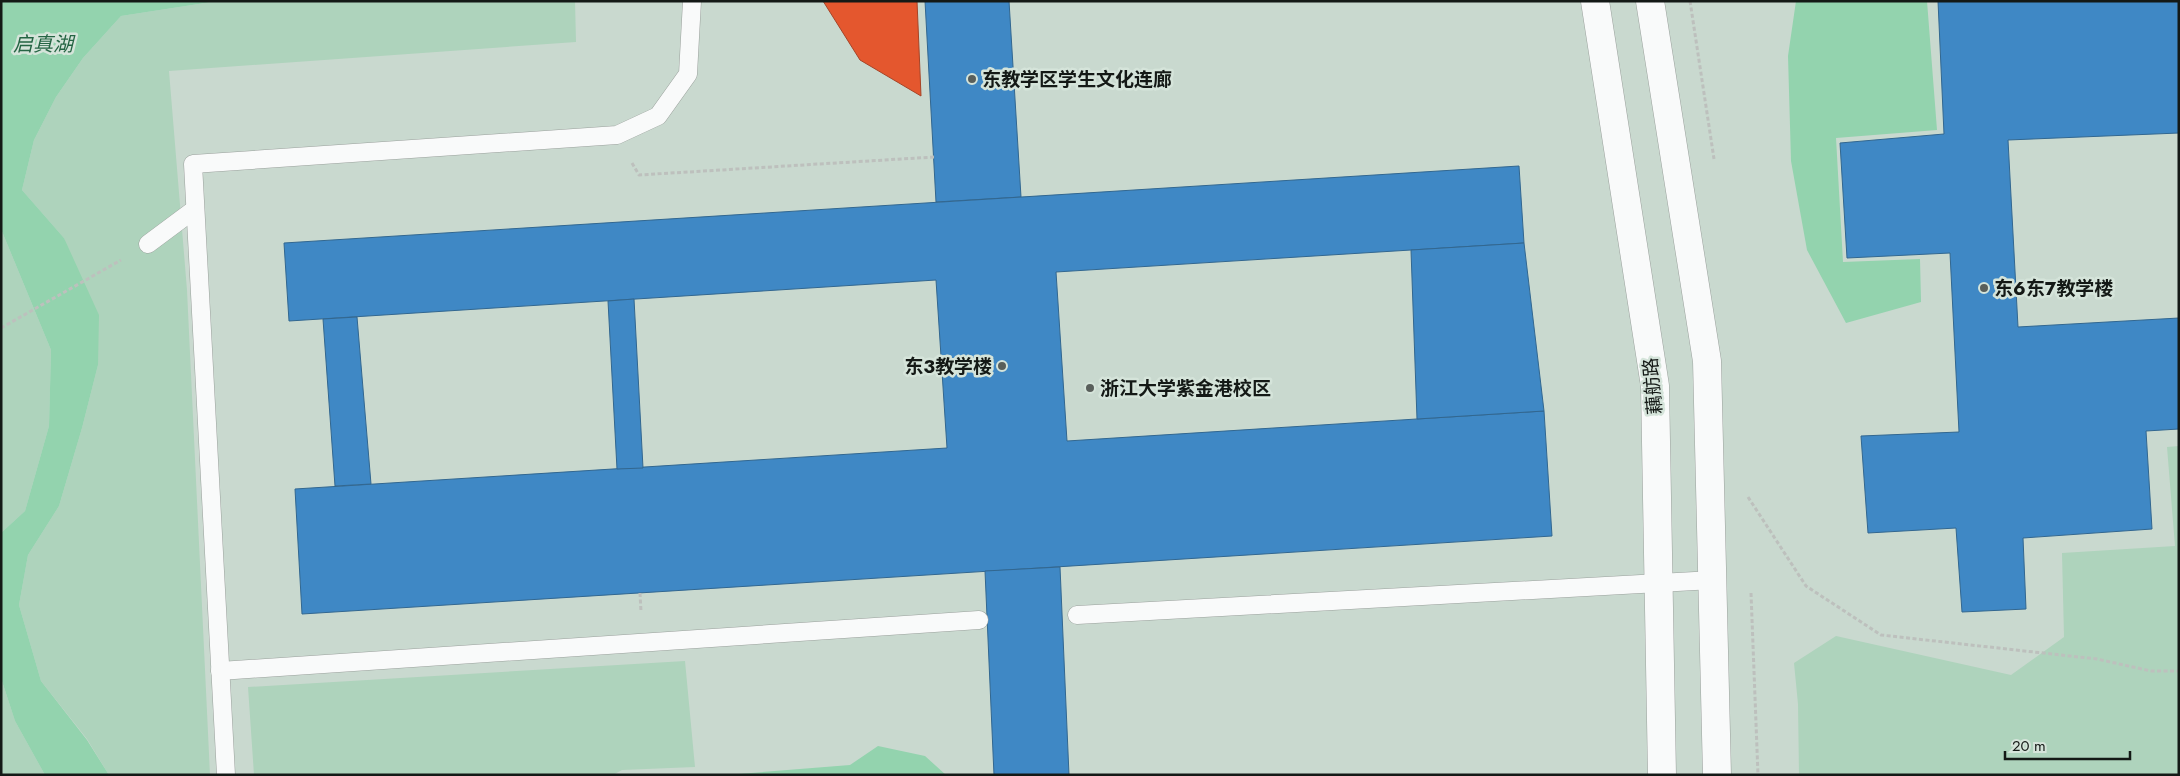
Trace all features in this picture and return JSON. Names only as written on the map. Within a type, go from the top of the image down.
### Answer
[{"type":"street","name":"藕舫路","points":[[1594,1],[1655,386],[1662,775]]},
{"type":"street","points":[[1650,1],[1707,361],[1717,775]]},
{"type":"lane","points":[[226,775],[193,164],[617,134],[658,116],[688,74],[692,1]]},
{"type":"lane","points":[[148,244],[195,209]]},
{"type":"lane","points":[[1077,616],[1713,580]]},
{"type":"lane","points":[[220,671],[979,620]]},
{"type":"path","points":[[617,134],[639,175],[934,157]]},
{"type":"path","points":[[1,328],[148,244]]},
{"type":"path","points":[[1748,496],[1806,586],[1881,635],[1982,648],[2097,659],[2151,671],[2179,671]]},
{"type":"shaded area","name":"浙江大学紫金港校区","points":[[1,1],[2179,1],[2179,775],[1,775]]},
{"type":"shaded area","points":[[218,1],[575,1],[576,42],[169,71],[187,290],[210,775],[109,775],[87,739],[41,681],[19,605],[28,555],[59,506],[98,365],[64,238],[22,190],[34,140],[56,97],[83,58],[121,16]]},
{"type":"shaded area","points":[[1,229],[51,350],[49,426],[25,511],[1,533]]},
{"type":"shaded area","points":[[2179,446],[2179,775],[1799,775],[1798,704],[1794,663],[1836,636],[2011,675],[2064,637],[2062,553],[2175,546],[2167,447]]},
{"type":"shaded area","points":[[685,661],[695,767],[622,770],[613,775],[254,775],[248,687]]},
{"type":"shaded area","points":[[1,678],[15,721],[45,775],[1,775]]},
{"type":"water","name":"启真湖","points":[[1,1],[218,1],[121,16],[83,58],[56,97],[34,140],[22,190],[64,238],[99,315],[98,365],[82,428],[59,506],[28,555],[19,605],[41,681],[87,740],[109,775],[45,775],[15,721],[1,678],[1,533],[25,511],[49,426],[51,350],[1,229]]},
{"type":"water","points":[[1796,1],[1927,1],[1937,130],[1836,138],[1843,262],[1920,259],[1921,302],[1846,323],[1807,250],[1791,161],[1788,56]]},
{"type":"water","points":[[878,746],[925,756],[946,775],[726,775],[850,765]]},
{"type":"building: 商业","points":[[823,1],[917,1],[921,96],[860,60]]},
{"type":"building: 学校","name":"东教学区学生文化连廊","points":[[925,1],[1009,1],[1021,197],[936,202]]},
{"type":"building: 学校","name":"东6东7教学楼","points":[[1938,1],[2179,1],[2179,133],[2008,140],[2018,327],[2179,318],[2179,429],[2146,431],[2152,529],[2023,538],[2026,609],[1962,612],[1956,528],[1868,533],[1861,436],[1959,432],[1950,253],[1847,258],[1840,143],[1944,134]]},
{"type":"building: 学校","name":"东3教学楼","points":[[1519,166],[1524,243],[1056,272],[1067,441],[1544,411],[1552,536],[302,614],[295,489],[947,448],[936,280],[289,321],[284,243]]},
{"type":"building: 学校","points":[[1524,243],[1544,411],[1417,419],[1411,250]]},
{"type":"building: 学校","points":[[634,299],[643,468],[617,469],[608,301]]},
{"type":"building: 学校","points":[[357,317],[371,484],[335,486],[323,319]]},
{"type":"building: 学校","points":[[1060,567],[1069,775],[994,775],[985,571]]},
{"type":"place","name":"东教学区学生文化连廊","points":[[972,79]]},
{"type":"place","name":"东6东7教学楼","points":[[1984,288]]},
{"type":"place","name":"东3教学楼","points":[[1002,366]]},
{"type":"place","name":"浙江大学紫金港校区","points":[[1090,388]]}]
